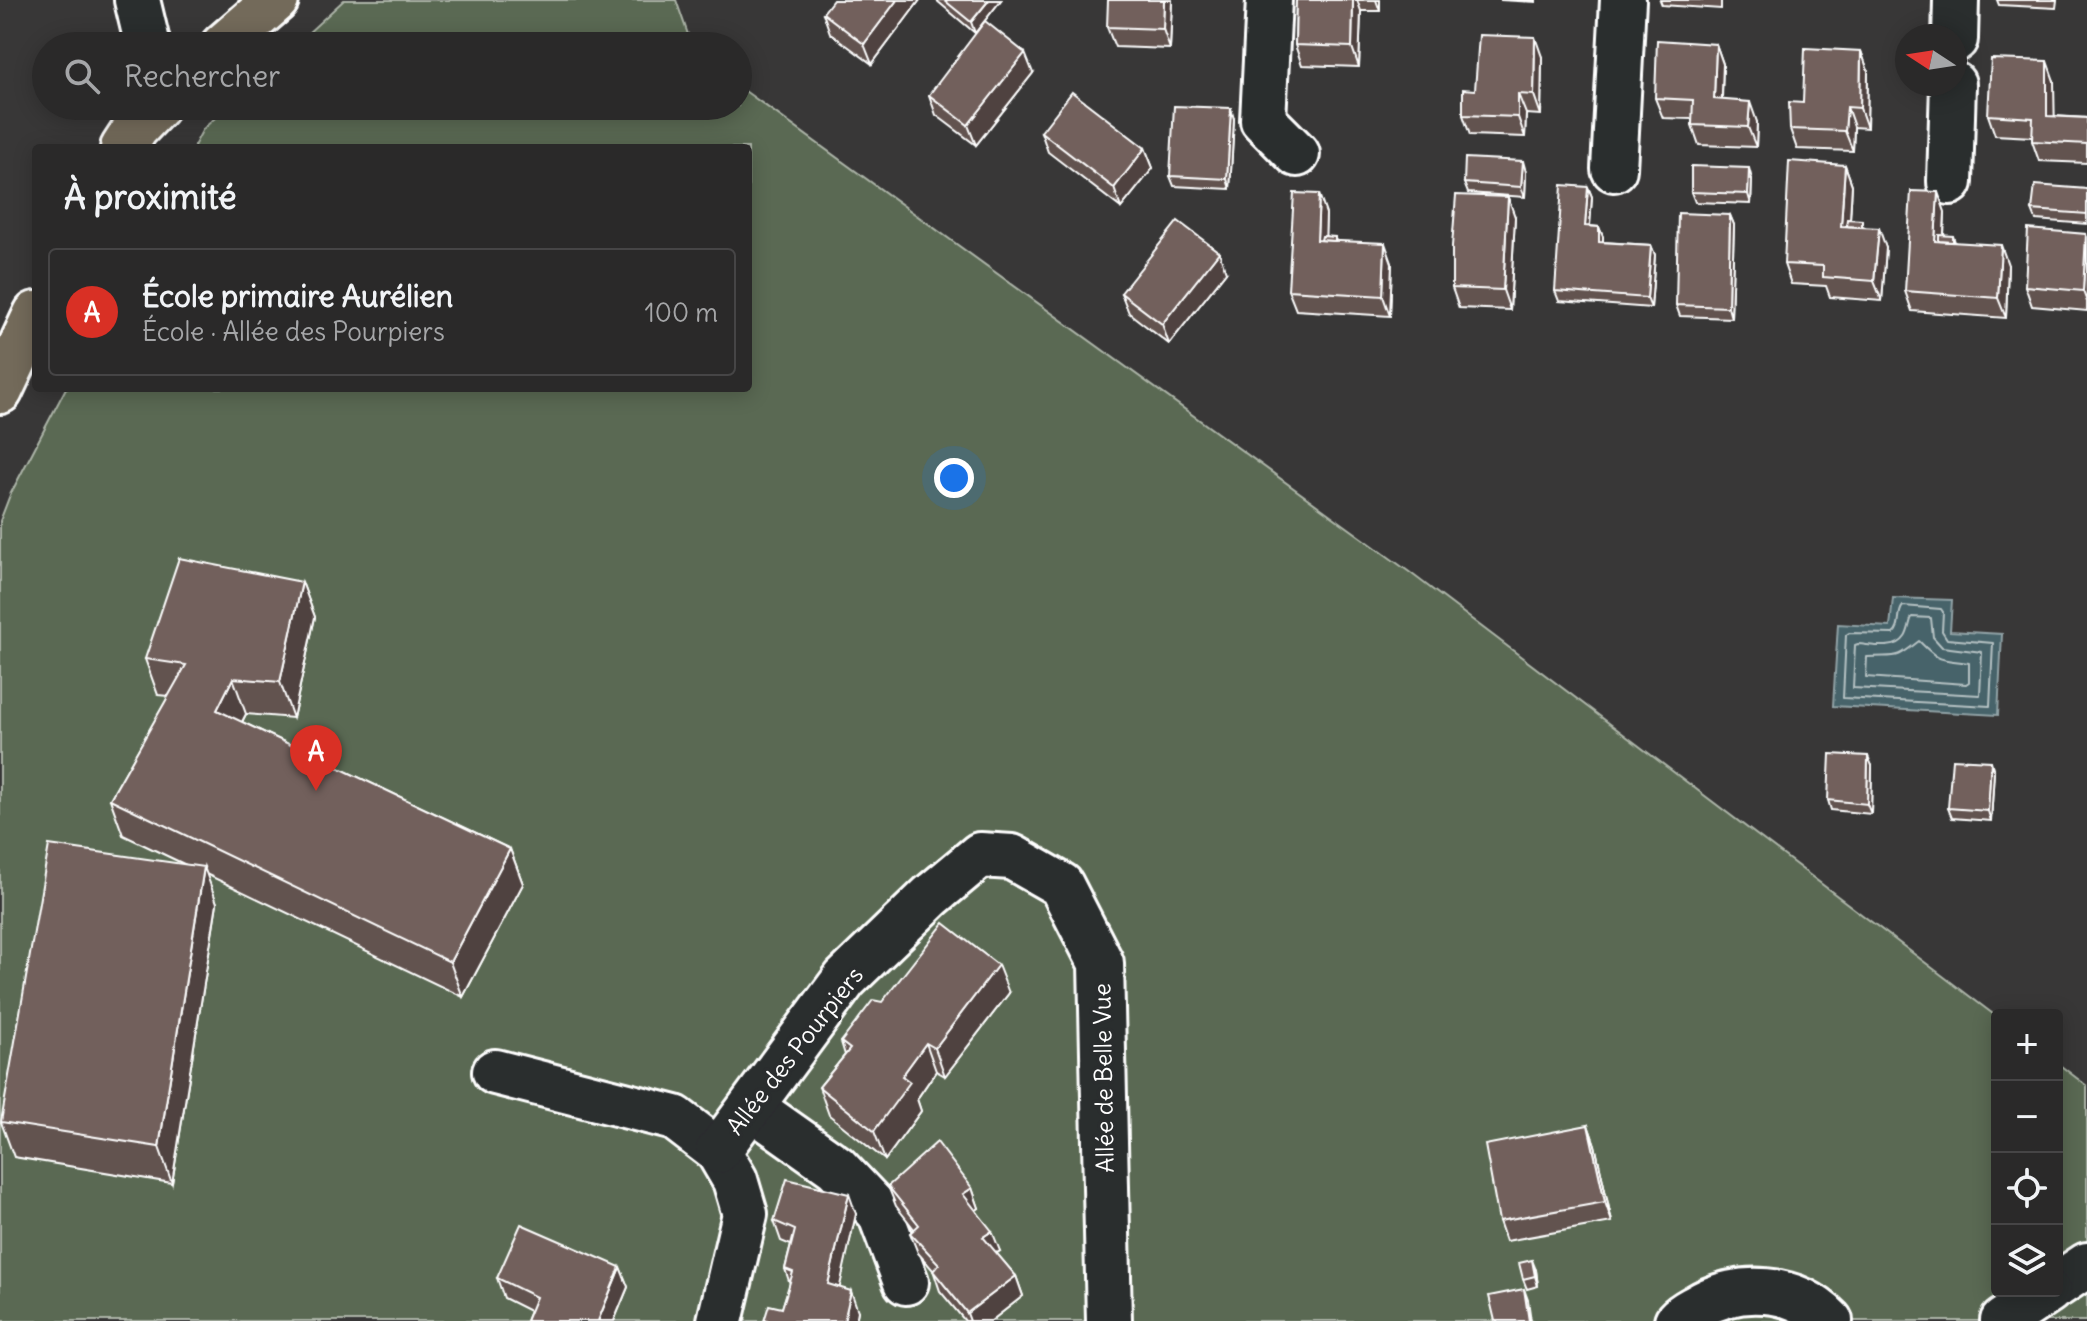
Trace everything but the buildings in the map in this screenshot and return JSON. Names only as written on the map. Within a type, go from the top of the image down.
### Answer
[{"type":"main road","points":[[239,32],[276,0]]},
{"type":"main road","points":[[126,144],[144,120]]},
{"type":"main road","points":[[0,391],[32,323]]},
{"type":"street","points":[[137,0],[145,32]]},
{"type":"street","points":[[1269,0],[1263,120],[1297,154]]},
{"type":"street","points":[[1614,169],[1623,0]]},
{"type":"street","points":[[1955,24],[1956,0]]},
{"type":"street","points":[[1950,182],[1953,96]]},
{"type":"street","name":"Allée des Pourpiers","points":[[718,1151],[845,979],[931,896],[980,855]]},
{"type":"street","name":"Allée de Belle Vue","points":[[980,855],[1012,857],[1061,885],[1101,963],[1109,1321]]},
{"type":"street","name":"Allée des Pourpiers","points":[[495,1072],[675,1118],[718,1151],[735,1180],[745,1214],[720,1321]]},
{"type":"street","points":[[751,1107],[836,1167],[880,1213],[906,1282]]},
{"type":"street","points":[[2063,1281],[2087,1265]]},
{"type":"street","points":[[1677,1321],[1713,1297],[1750,1289],[1786,1294],[1820,1311],[1830,1321]]},
{"type":"street","points":[[2003,1321],[2039,1297]]},
{"type":"green space","points":[[344,0],[676,0],[687,32],[309,32]]},
{"type":"green space","points":[[752,96],[1408,571],[1991,1012],[1991,1297],[2063,1297],[2063,1068],[2087,1086],[2087,1321],[0,1321],[0,521],[10,495],[64,392],[752,392],[752,144],[195,144],[203,129],[213,120],[752,120]]},
{"type":"water","points":[[1893,598],[1952,600],[1950,631],[2002,634],[1998,715],[1833,706],[1838,624],[1890,627]]},
{"type":"place","name":"École primaire Aurélien","points":[[316,791]]}]
